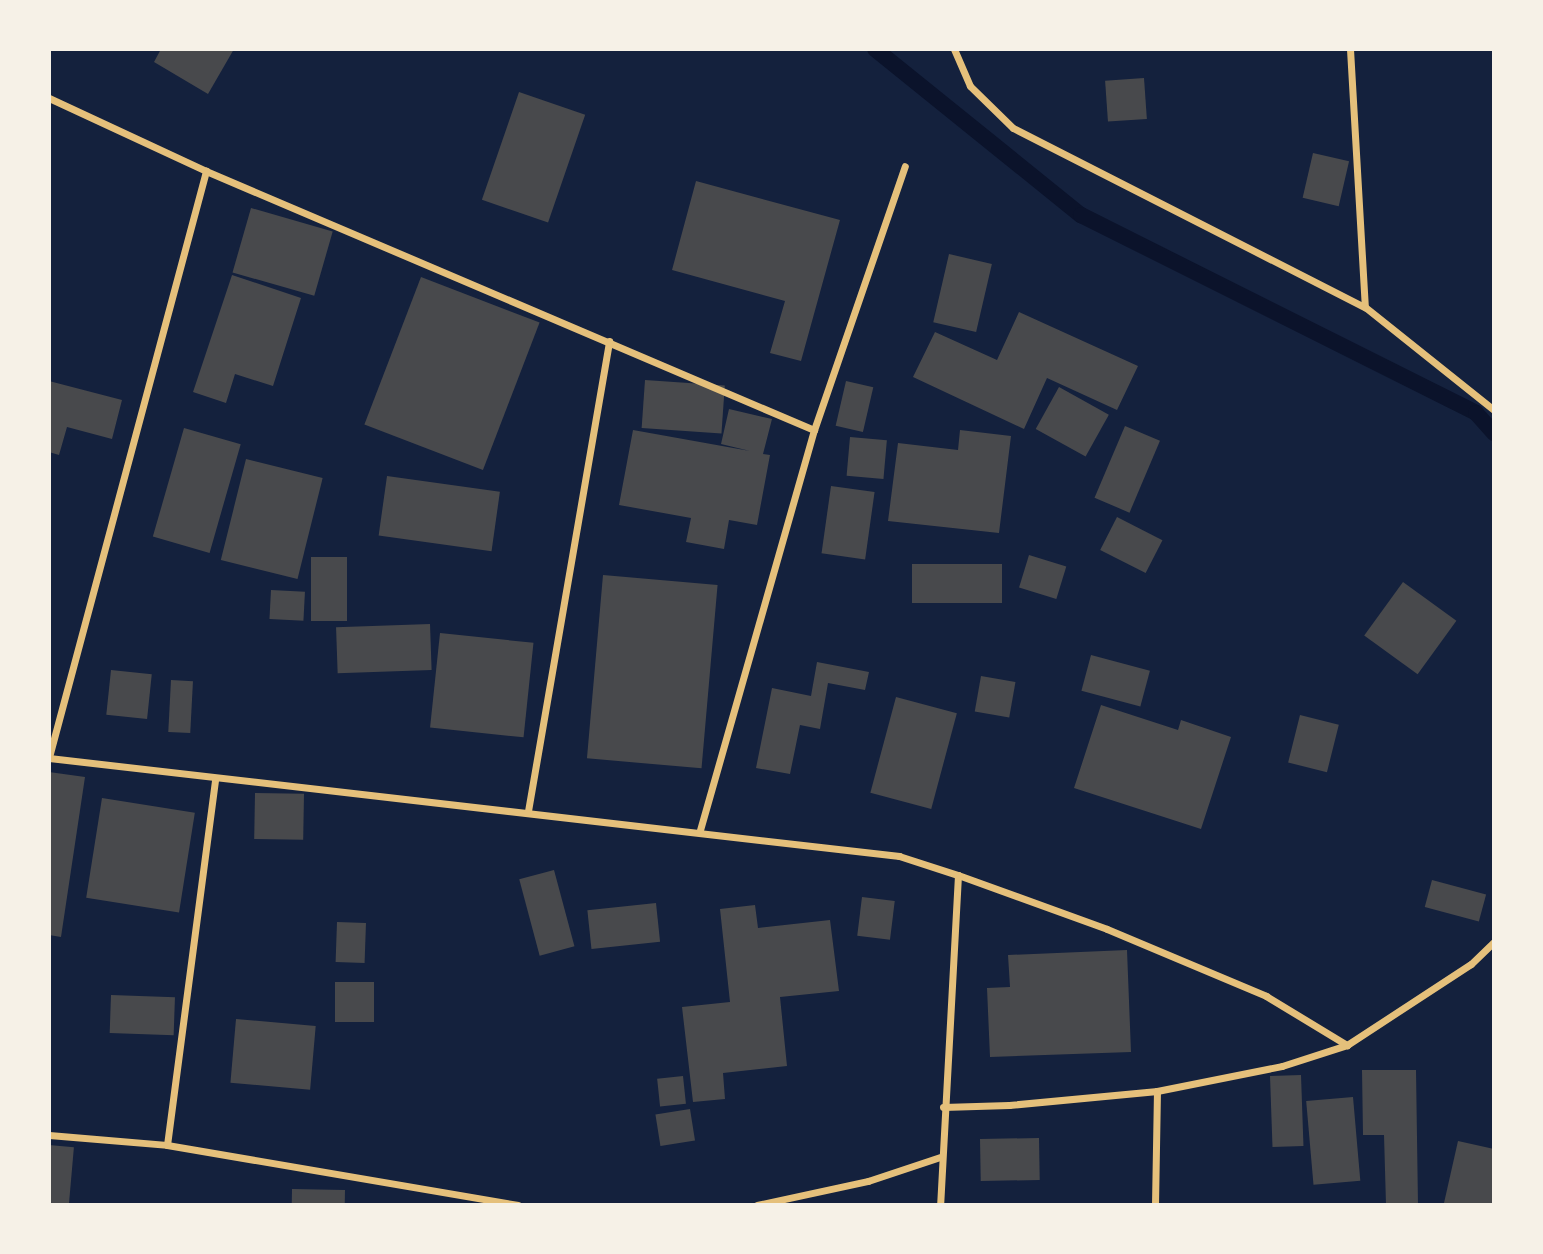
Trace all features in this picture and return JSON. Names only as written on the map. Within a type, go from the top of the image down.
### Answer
[{"type":"street","points":[[954,49],[970,86],[1013,128],[1365,307],[1494,410]]},
{"type":"street","points":[[1350,49],[1365,307]]},
{"type":"street","points":[[49,98],[206,171],[814,430]]},
{"type":"street","points":[[700,830],[814,430],[905,166]]},
{"type":"street","points":[[206,171],[49,757],[215,780],[700,830],[899,856],[1107,929],[1266,996],[1347,1045]]},
{"type":"street","points":[[528,811],[609,341]]},
{"type":"street","points":[[167,1145],[215,780]]},
{"type":"street","points":[[940,1205],[940,1157],[958,875]]},
{"type":"street","points":[[943,1107],[1009,1105],[1209,1084],[1347,1045],[1471,964],[1494,942]]},
{"type":"street","points":[[1155,1205],[1157,1091]]},
{"type":"street","points":[[49,1135],[167,1145],[518,1205]]},
{"type":"street","points":[[757,1205],[868,1181],[940,1157]]},
{"type":"building","points":[[161,49],[234,49],[208,94],[154,62]]},
{"type":"building","points":[[1144,78],[1147,119],[1108,122],[1105,81]]},
{"type":"building","points":[[519,92],[585,115],[548,223],[482,200]]},
{"type":"building","points":[[1313,153],[1349,161],[1339,206],[1303,198]]},
{"type":"building","points":[[696,181],[840,220],[801,361],[770,353],[785,301],[672,270]]},
{"type":"building","points":[[251,208],[333,231],[314,296],[233,272]]},
{"type":"building","points":[[949,254],[992,264],[976,332],[933,322]]},
{"type":"building","points":[[232,275],[301,298],[273,386],[235,374],[226,403],[193,392]]},
{"type":"building","points":[[421,277],[540,323],[483,470],[364,425]]},
{"type":"building","points":[[1019,312],[1138,366],[1117,410],[1047,378],[1024,429],[913,377],[935,332],[997,360]]},
{"type":"building","points":[[645,380],[725,386],[721,433],[642,428]]},
{"type":"building","points":[[49,381],[122,400],[112,439],[67,427],[59,455],[49,452]]},
{"type":"building","points":[[846,381],[873,387],[863,432],[836,426]]},
{"type":"building","points":[[1059,387],[1109,415],[1086,457],[1036,429]]},
{"type":"building","points":[[729,409],[772,419],[763,454],[770,455],[757,525],[729,520],[724,549],[686,542],[691,518],[619,505],[633,430],[750,451],[721,444]]},
{"type":"building","points":[[1125,426],[1160,441],[1130,513],[1095,498]]},
{"type":"building","points":[[184,428],[241,444],[210,553],[153,537]]},
{"type":"building","points":[[960,430],[1011,436],[999,533],[888,521],[898,443],[958,450]]},
{"type":"building","points":[[850,437],[887,440],[883,479],[847,476]]},
{"type":"building","points":[[246,459],[323,478],[297,579],[221,560]]},
{"type":"building","points":[[387,476],[500,492],[492,551],[379,535]]},
{"type":"building","points":[[831,486],[875,492],[865,559],[822,553]]},
{"type":"building","points":[[1117,517],[1162,540],[1146,573],[1100,550]]},
{"type":"building","points":[[1029,555],[1066,566],[1056,599],[1019,588]]},
{"type":"building","points":[[311,557],[347,557],[347,621],[311,621]]},
{"type":"building","points":[[912,564],[1002,564],[1002,603],[912,603]]},
{"type":"building","points":[[603,575],[718,585],[702,768],[587,758]]},
{"type":"building","points":[[1403,582],[1456,621],[1418,674],[1364,635]]},
{"type":"building","points":[[271,590],[305,592],[303,621],[269,619]]},
{"type":"building","points":[[430,624],[432,670],[338,673],[336,627]]},
{"type":"building","points":[[440,633],[533,643],[524,737],[430,727]]},
{"type":"building","points":[[1091,655],[1150,671],[1140,707],[1081,691]]},
{"type":"building","points":[[817,662],[869,672],[865,690],[828,683],[820,729],[800,725],[790,774],[756,768],[772,688],[811,696]]},
{"type":"building","points":[[111,670],[152,674],[147,719],[106,715]]},
{"type":"building","points":[[981,676],[1015,682],[1009,718],[975,711]]},
{"type":"building","points":[[171,680],[193,681],[190,733],[168,732]]},
{"type":"building","points":[[896,697],[957,713],[931,809],[870,793]]},
{"type":"building","points":[[1101,705],[1178,730],[1181,720],[1231,737],[1201,829],[1074,788]]},
{"type":"building","points":[[1300,715],[1339,725],[1327,772],[1288,763]]},
{"type":"building","points":[[49,772],[85,777],[61,937],[49,935]]},
{"type":"building","points":[[255,793],[304,794],[303,840],[254,839]]},
{"type":"building","points":[[102,798],[195,813],[179,912],[86,898]]},
{"type":"building","points":[[554,870],[574,946],[540,956],[519,879]]},
{"type":"building","points":[[1432,880],[1486,894],[1479,922],[1425,907]]},
{"type":"building","points":[[862,897],[895,901],[890,940],[857,936]]},
{"type":"building","points":[[656,903],[660,942],[591,949],[587,910]]},
{"type":"building","points":[[755,905],[758,928],[830,920],[839,991],[780,997],[787,1066],[723,1073],[725,1099],[693,1102],[682,1007],[730,1002],[720,909]]},
{"type":"building","points":[[337,922],[366,923],[365,963],[336,962]]},
{"type":"building","points":[[1127,950],[1131,1052],[990,1057],[987,988],[1010,987],[1008,955]]},
{"type":"building","points":[[335,982],[374,982],[374,1022],[335,1022]]},
{"type":"building","points":[[111,995],[175,997],[174,1035],[110,1033]]},
{"type":"building","points":[[236,1019],[316,1026],[310,1090],[230,1083]]},
{"type":"building","points":[[1362,1070],[1416,1070],[1418,1205],[1386,1205],[1384,1135],[1363,1135]]},
{"type":"building","points":[[1301,1075],[1303,1146],[1272,1147],[1270,1076]]},
{"type":"building","points":[[683,1076],[686,1104],[660,1107],[657,1079]]},
{"type":"building","points":[[1353,1097],[1360,1181],[1313,1185],[1306,1101]]},
{"type":"building","points":[[690,1109],[695,1141],[660,1146],[655,1114]]},
{"type":"building","points":[[1039,1138],[1040,1180],[981,1181],[980,1139]]},
{"type":"building","points":[[1458,1141],[1494,1149],[1494,1205],[1444,1203]]},
{"type":"building","points":[[49,1145],[74,1147],[69,1205],[49,1205]]},
{"type":"building","points":[[292,1189],[345,1190],[345,1205],[292,1205]]},
{"type":"waterway","points":[[875,49],[1081,215],[1476,413],[1494,433]]}]
